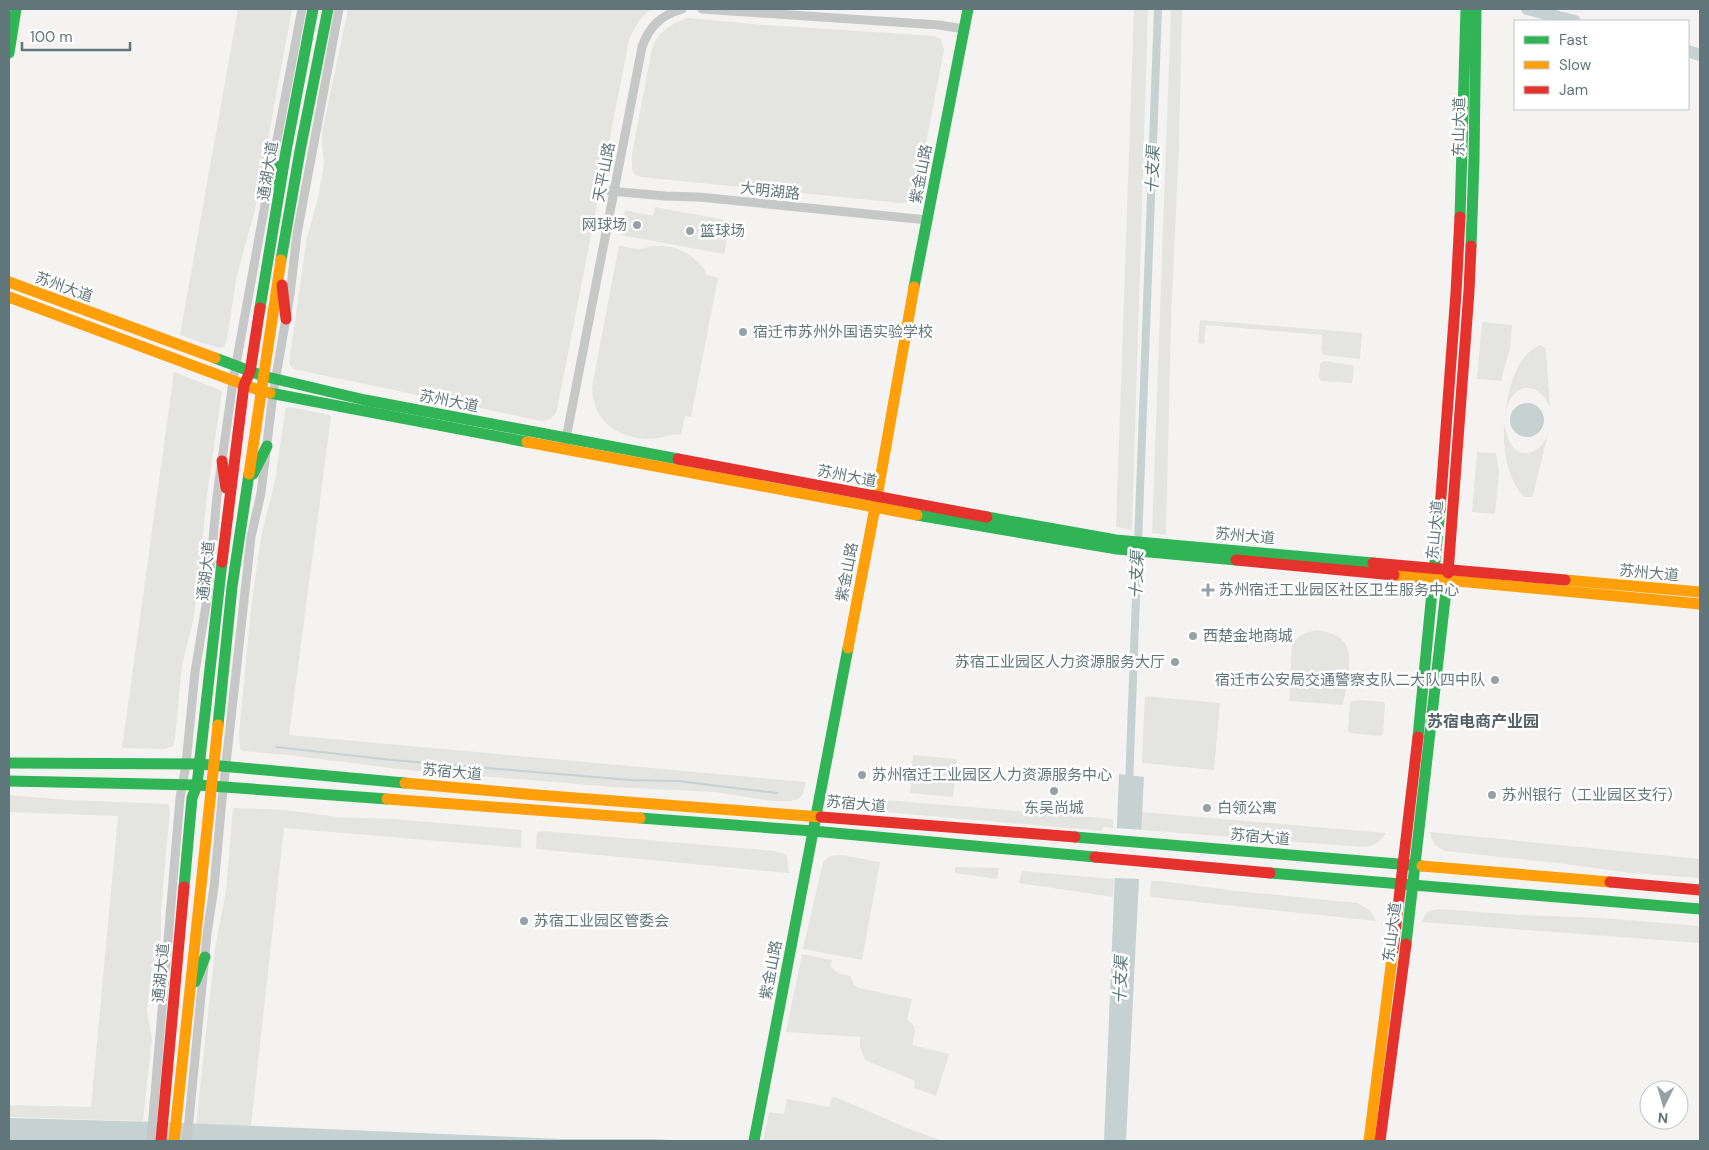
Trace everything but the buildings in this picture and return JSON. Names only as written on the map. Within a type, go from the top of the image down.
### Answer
[{"type":"main road","points":[[9,53],[16,9]]},
{"type":"main road","name":"通湖大道","points":[[161,1141],[162,1073],[192,798],[197,785],[229,503],[238,383],[250,372],[288,139],[313,9]]},
{"type":"main road","name":"通湖大道","points":[[174,1141],[232,587],[280,268],[300,151],[328,9]]},
{"type":"main road","name":"紫金山路","points":[[754,1141],[875,503],[903,343],[968,9]]},
{"type":"main road","name":"东山大道","points":[[1380,1141],[1409,865],[1445,446],[1462,194],[1466,9]]},
{"type":"main road","name":"东山大道","points":[[1409,865],[1447,575],[1469,291],[1476,9]]},
{"type":"main road","points":[[267,192],[288,139]]},
{"type":"main road","points":[[280,268],[286,319]]},
{"type":"main road","name":"苏州大道","points":[[9,282],[263,376],[563,443]]},
{"type":"main road","name":"苏州大道","points":[[9,297],[238,383],[273,394],[563,443],[875,503],[1116,544],[1434,574],[1700,592]]},
{"type":"main road","points":[[247,486],[267,446]]},
{"type":"main road","points":[[222,461],[229,503]]},
{"type":"main road","points":[[208,593],[222,563]]},
{"type":"main road","name":"苏州大道","points":[[1447,575],[1700,604]]},
{"type":"main road","name":"苏宿大道","points":[[9,763],[199,764],[537,795],[1148,843],[1700,890]]},
{"type":"main road","name":"苏宿大道","points":[[9,781],[182,784],[813,830],[1109,859],[1700,909]]},
{"type":"main road","points":[[175,859],[182,897]]},
{"type":"main road","name":"东山大道","points":[[1369,1141],[1407,885]]},
{"type":"main road","points":[[188,999],[205,957]]},
{"type":"street","points":[[151,1141],[162,1073],[175,859],[182,784],[186,764],[195,672],[208,593],[222,461],[238,383],[236,366],[302,9]]},
{"type":"street","points":[[187,1141],[248,559],[261,493],[273,394],[286,319],[298,225],[339,9]]},
{"type":"street","name":"天平山路","points":[[563,443],[639,42],[642,33],[653,20],[670,9]]},
{"type":"street","name":"天平山路","points":[[612,188],[645,38],[662,18],[682,9]]},
{"type":"street","points":[[702,9],[965,26]]},
{"type":"street","points":[[755,9],[904,17],[965,26]]},
{"type":"street","name":"大明湖路","points":[[612,188],[665,196],[699,197],[927,218]]},
{"type":"shaded area","points":[[238,9],[292,9],[255,210],[237,275],[227,339],[224,347],[218,348],[180,335]]},
{"type":"shaded area","points":[[348,9],[652,9],[635,27],[629,40],[557,410],[549,419],[542,421],[293,369],[289,363],[307,237],[318,199],[324,163],[323,128]]},
{"type":"shaded area","points":[[1134,9],[1148,9],[1132,530],[1116,527]]},
{"type":"shaded area","points":[[1171,9],[1182,9],[1179,146],[1171,317],[1166,535],[1152,533]]},
{"type":"shaded area","points":[[688,18],[934,36],[941,39],[944,50],[916,195],[910,202],[901,203],[635,175],[632,170],[632,154],[652,48],[662,32]]},
{"type":"shaded area","name":"篮球场","points":[[655,207],[731,221],[724,254],[620,235],[625,210],[653,216]]},
{"type":"shaded area","points":[[619,245],[637,249],[663,246],[677,249],[696,260],[706,272],[706,275],[718,278],[691,417],[685,416],[681,435],[651,439],[628,436],[618,432],[602,419],[593,399],[592,387]]},
{"type":"shaded area","points":[[1200,320],[1362,333],[1360,359],[1324,355],[1321,350],[1322,335],[1206,325],[1204,344],[1198,343]]},
{"type":"shaded area","points":[[1482,322],[1512,325],[1510,348],[1501,381],[1477,379]]},
{"type":"shaded area","points":[[1540,345],[1546,348],[1550,407],[1538,391],[1524,388],[1512,396],[1505,415],[1514,375],[1524,357]]},
{"type":"shaded area","points":[[1323,361],[1352,365],[1354,367],[1352,383],[1321,381],[1319,377],[1320,364]]},
{"type":"shaded area","points":[[174,372],[220,390],[222,393],[208,487],[194,617],[182,665],[173,746],[164,749],[122,748]]},
{"type":"shaded area","points":[[290,407],[330,415],[331,417],[289,735],[806,782],[803,794],[798,799],[790,801],[771,801],[715,792],[613,787],[407,770],[243,751],[240,749],[239,733],[251,608],[261,537],[275,481],[285,411],[286,408]]},
{"type":"shaded area","points":[[1504,423],[1509,440],[1516,450],[1520,452],[1532,452],[1542,444],[1548,434],[1531,497],[1524,497],[1509,472],[1505,453]]},
{"type":"shaded area","points":[[1477,452],[1496,453],[1499,472],[1495,514],[1472,512]]},
{"type":"shaded area","points":[[1318,630],[1338,636],[1348,651],[1349,669],[1343,705],[1289,701],[1292,645],[1303,634]]},
{"type":"shaded area","points":[[1145,696],[1220,703],[1214,770],[1142,763]]},
{"type":"shaded area","points":[[1360,700],[1384,702],[1383,734],[1380,736],[1350,733],[1348,730],[1350,703]]},
{"type":"shaded area","points":[[913,755],[957,759],[953,797],[910,793]]},
{"type":"shaded area","points":[[9,795],[67,800],[168,804],[170,809],[161,910],[161,939],[152,968],[147,1011],[152,1038],[143,1121],[9,1117],[9,1105],[91,1107],[118,816],[9,812]]},
{"type":"shaded area","points":[[836,796],[1113,819],[1113,828],[1103,827],[1102,831],[840,808],[835,803]]},
{"type":"shaded area","points":[[233,808],[286,810],[337,817],[394,819],[522,830],[521,848],[284,828],[251,1126],[196,1125],[215,949],[226,890]]},
{"type":"shaded area","points":[[1142,812],[1386,833],[1376,843],[1363,847],[1141,830]]},
{"type":"shaded area","points":[[542,831],[775,851],[787,855],[789,873],[536,849],[537,833]]},
{"type":"shaded area","points":[[1430,832],[1700,859],[1700,878],[1630,873],[1446,851],[1435,844]]},
{"type":"shaded area","points":[[841,855],[880,862],[862,960],[803,949],[823,862],[829,856]]},
{"type":"shaded area","points":[[955,867],[999,868],[997,879],[955,873]]},
{"type":"shaded area","points":[[1022,871],[1114,879],[1113,897],[1019,883]]},
{"type":"shaded area","points":[[1151,881],[1357,903],[1370,910],[1376,921],[1150,897]]},
{"type":"shaded area","points":[[1438,909],[1601,918],[1700,926],[1700,943],[1421,922],[1427,912]]},
{"type":"shaded area","points":[[802,954],[832,960],[830,966],[839,973],[850,976],[854,985],[859,988],[912,999],[907,1019],[914,1026],[915,1032],[912,1045],[949,1054],[936,1096],[914,1088],[915,1081],[865,1060],[860,1047],[860,1037],[786,1032]]},
{"type":"shaded area","points":[[833,1096],[907,1128],[943,1141],[763,1141],[769,1112],[784,1114],[787,1099],[829,1107]]},
{"type":"water","points":[[1527,403],[1534,404],[1539,408],[1543,413],[1543,427],[1539,432],[1534,436],[1527,437],[1520,436],[1515,432],[1511,427],[1510,420],[1511,413],[1515,408],[1520,404]]},
{"type":"water","points":[[1119,774],[1144,777],[1126,1141],[1104,1141]]},
{"type":"water","points":[[9,1118],[158,1122],[563,1139],[688,1141],[9,1141]]},
{"type":"pier","points":[[1114,828],[1144,830],[1140,879],[1112,878]]},
{"type":"waterway","name":"十支渠","points":[[1129,785],[1158,9]]},
{"type":"waterway","points":[[1527,9],[1571,20]]},
{"type":"waterway","points":[[1689,51],[1700,55]]},
{"type":"waterway","points":[[276,747],[392,760],[630,780],[678,781],[777,793]]},
{"type":"traffic: fast","points":[[9,53],[16,9]]},
{"type":"traffic: fast","points":[[260,308],[286,151],[313,9]]},
{"type":"traffic: fast","points":[[281,260],[328,9]]},
{"type":"traffic: fast","points":[[914,287],[968,9]]},
{"type":"traffic: fast","points":[[1460,217],[1466,9]]},
{"type":"traffic: fast","points":[[1471,246],[1476,9]]},
{"type":"traffic: fast","points":[[267,192],[277,166]]},
{"type":"traffic: fast","points":[[215,358],[263,376],[365,400],[678,459]]},
{"type":"traffic: fast","points":[[270,393],[527,442]]},
{"type":"traffic: fast","points":[[253,474],[267,446]]},
{"type":"traffic: fast","points":[[218,725],[232,587],[249,474]]},
{"type":"traffic: fast","points":[[1418,737],[1440,509]]},
{"type":"traffic: fast","points":[[917,515],[1117,549],[1236,560]]},
{"type":"traffic: fast","points":[[987,517],[1116,540],[1373,563]]},
{"type":"traffic: fast","points":[[184,887],[192,798],[197,785],[222,562]]},
{"type":"traffic: fast","points":[[1406,944],[1448,573]]},
{"type":"traffic: fast","points":[[754,1141],[848,648]]},
{"type":"traffic: fast","points":[[9,763],[199,764],[405,783]]},
{"type":"traffic: fast","points":[[9,781],[197,785],[387,799]]},
{"type":"traffic: fast","points":[[640,818],[813,831],[1095,857]]},
{"type":"traffic: fast","points":[[1075,837],[1422,866]]},
{"type":"traffic: fast","points":[[1270,873],[1700,909]]},
{"type":"traffic: fast","points":[[195,982],[205,957]]},
{"type":"traffic: slow","points":[[249,474],[281,260]]},
{"type":"traffic: slow","points":[[9,282],[215,358]]},
{"type":"traffic: slow","points":[[848,648],[914,287]]},
{"type":"traffic: slow","points":[[9,297],[270,393]]},
{"type":"traffic: slow","points":[[527,442],[917,515]]},
{"type":"traffic: slow","points":[[1394,575],[1700,604]]},
{"type":"traffic: slow","points":[[1565,580],[1700,592]]},
{"type":"traffic: slow","points":[[174,1141],[218,725]]},
{"type":"traffic: slow","points":[[405,783],[821,817]]},
{"type":"traffic: slow","points":[[387,799],[640,818]]},
{"type":"traffic: slow","points":[[1422,866],[1610,882]]},
{"type":"traffic: slow","points":[[1369,1141],[1393,950]]},
{"type":"traffic: jam","points":[[1440,509],[1460,217]]},
{"type":"traffic: jam","points":[[1448,573],[1471,246]]},
{"type":"traffic: jam","points":[[282,285],[286,319]]},
{"type":"traffic: jam","points":[[222,562],[244,385],[250,372],[260,308]]},
{"type":"traffic: jam","points":[[678,459],[987,517]]},
{"type":"traffic: jam","points":[[222,461],[226,488]]},
{"type":"traffic: jam","points":[[1236,560],[1394,575]]},
{"type":"traffic: jam","points":[[1373,563],[1565,580]]},
{"type":"traffic: jam","points":[[1393,950],[1418,737]]},
{"type":"traffic: jam","points":[[821,817],[1075,837]]},
{"type":"traffic: jam","points":[[1095,857],[1270,873]]},
{"type":"traffic: jam","points":[[1610,882],[1700,890]]},
{"type":"traffic: jam","points":[[161,1141],[184,887]]},
{"type":"traffic: jam","points":[[1380,1141],[1406,944]]},
{"type":"place","name":"网球场","points":[[637,225]]},
{"type":"place","name":"篮球场","points":[[690,231]]},
{"type":"place","name":"宿迁市苏州外国语实验学校","points":[[743,332]]},
{"type":"place","name":"苏州宿迁工业园区社区卫生服务中心","points":[[1208,590]]},
{"type":"place","name":"西楚金地商城","points":[[1193,636]]},
{"type":"place","name":"苏宿工业园区人力资源服务大厅","points":[[1175,662]]},
{"type":"place","name":"宿迁市公安局交通警察支队二大队四中队","points":[[1495,680]]},
{"type":"place","name":"苏州宿迁工业园区人力资源服务中心","points":[[862,775]]},
{"type":"place","name":"东吴尚城","points":[[1054,791]]},
{"type":"place","name":"苏州银行（工业园区支行）","points":[[1492,795]]},
{"type":"place","name":"白领公寓","points":[[1207,808]]},
{"type":"place","name":"苏宿工业园区管委会","points":[[524,921]]},
{"type":"district","name":"苏宿电商产业园","points":[[1483,721]]}]
